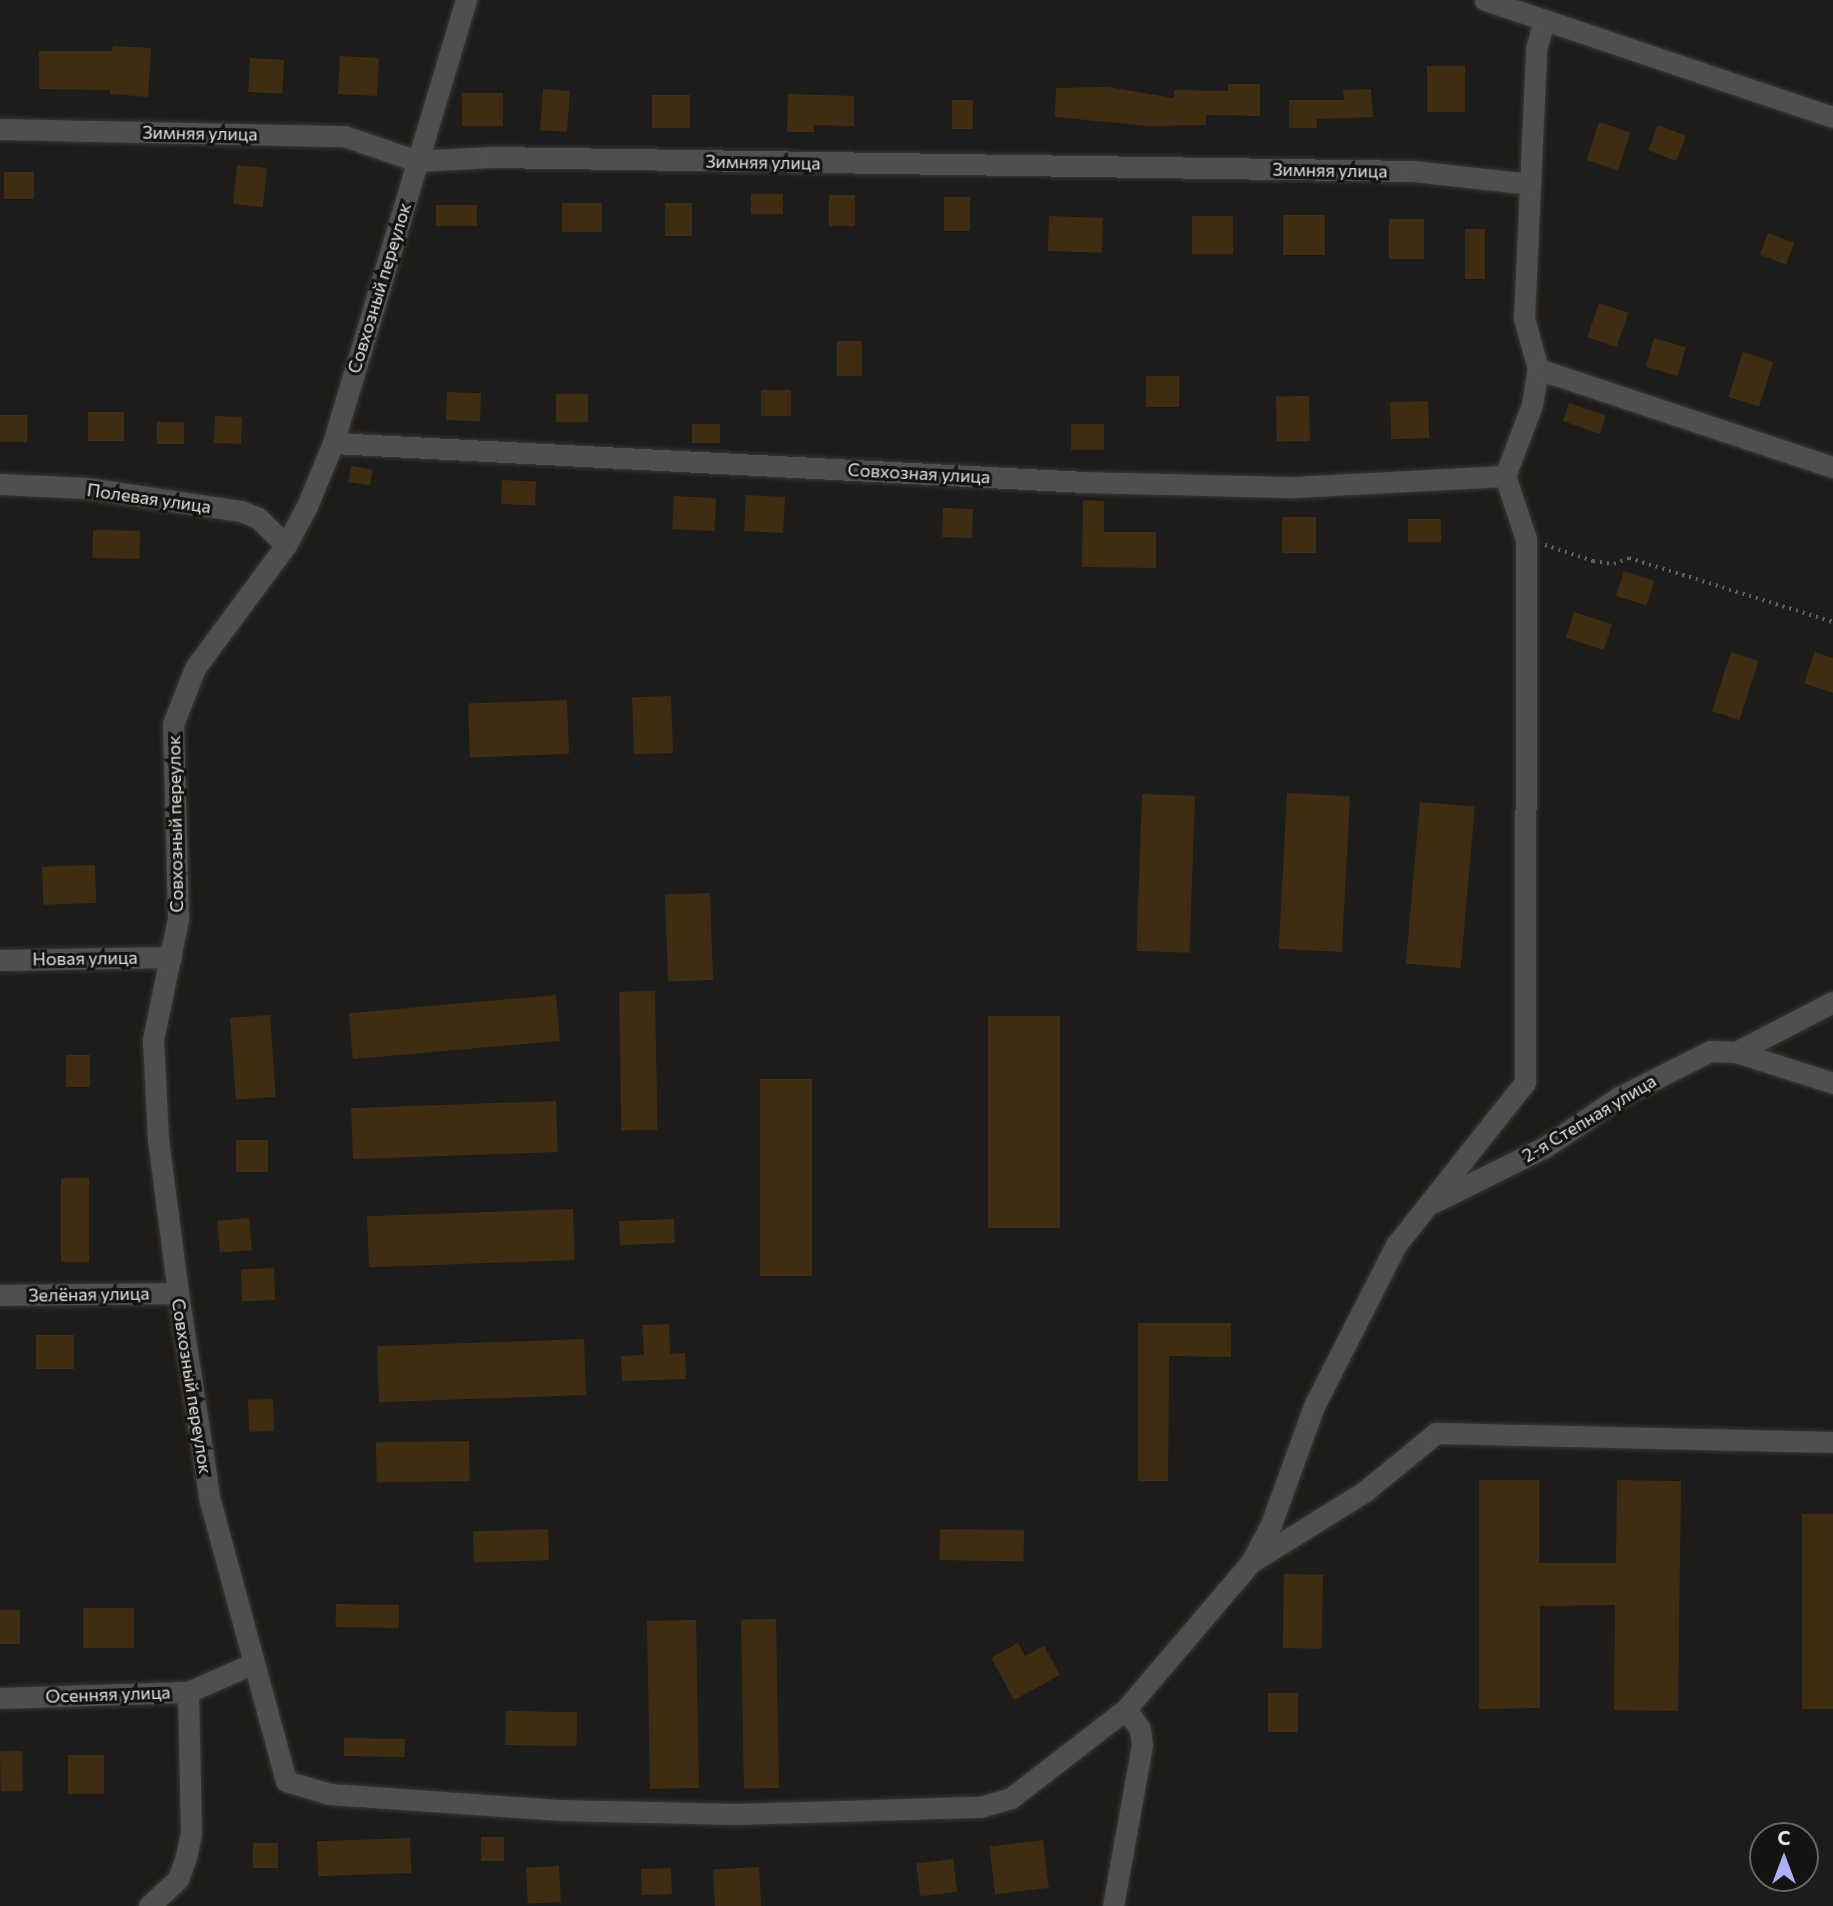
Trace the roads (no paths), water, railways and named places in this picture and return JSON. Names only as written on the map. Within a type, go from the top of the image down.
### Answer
[{"type":"street","name":"Совхозный переулок","points":[[466,0],[333,443],[286,545],[195,668],[179,700],[173,724],[178,919],[153,1040],[158,1139],[210,1501],[252,1664],[286,1781],[330,1794],[559,1810],[737,1814],[981,1807],[1011,1798],[1126,1709]]},
{"type":"street","points":[[1485,0],[1833,117]]},
{"type":"street","points":[[1113,1906],[1142,1745],[1140,1729],[1126,1709],[1251,1562],[1270,1527],[1314,1406],[1396,1245],[1525,1082],[1526,538],[1505,476],[1532,405],[1538,369],[1524,318],[1536,49],[1544,21]]},
{"type":"street","name":"Зимняя улица","points":[[0,129],[344,136],[417,161],[491,157],[1413,171],[1530,184]]},
{"type":"street","points":[[1538,369],[1833,467]]},
{"type":"street","name":"Совхозная улица","points":[[333,443],[1084,482],[1296,487],[1505,476]]},
{"type":"street","name":"Полевая улица","points":[[0,484],[87,488],[241,511],[258,518],[286,545]]},
{"type":"street","name":"Новая улица","points":[[0,960],[171,957]]},
{"type":"street","points":[[1736,1052],[1833,1002]]},
{"type":"street","name":"2-я Степная улица","points":[[1429,1204],[1545,1147],[1619,1097],[1710,1051],[1736,1052],[1833,1083]]},
{"type":"street","name":"Зелёная улица","points":[[0,1295],[178,1293]]},
{"type":"street","points":[[1251,1562],[1364,1492],[1436,1433],[1833,1442]]},
{"type":"street","name":"Осенняя улица","points":[[0,1698],[188,1692],[252,1664]]},
{"type":"street","points":[[149,1906],[178,1879],[189,1845],[188,1692]]}]
